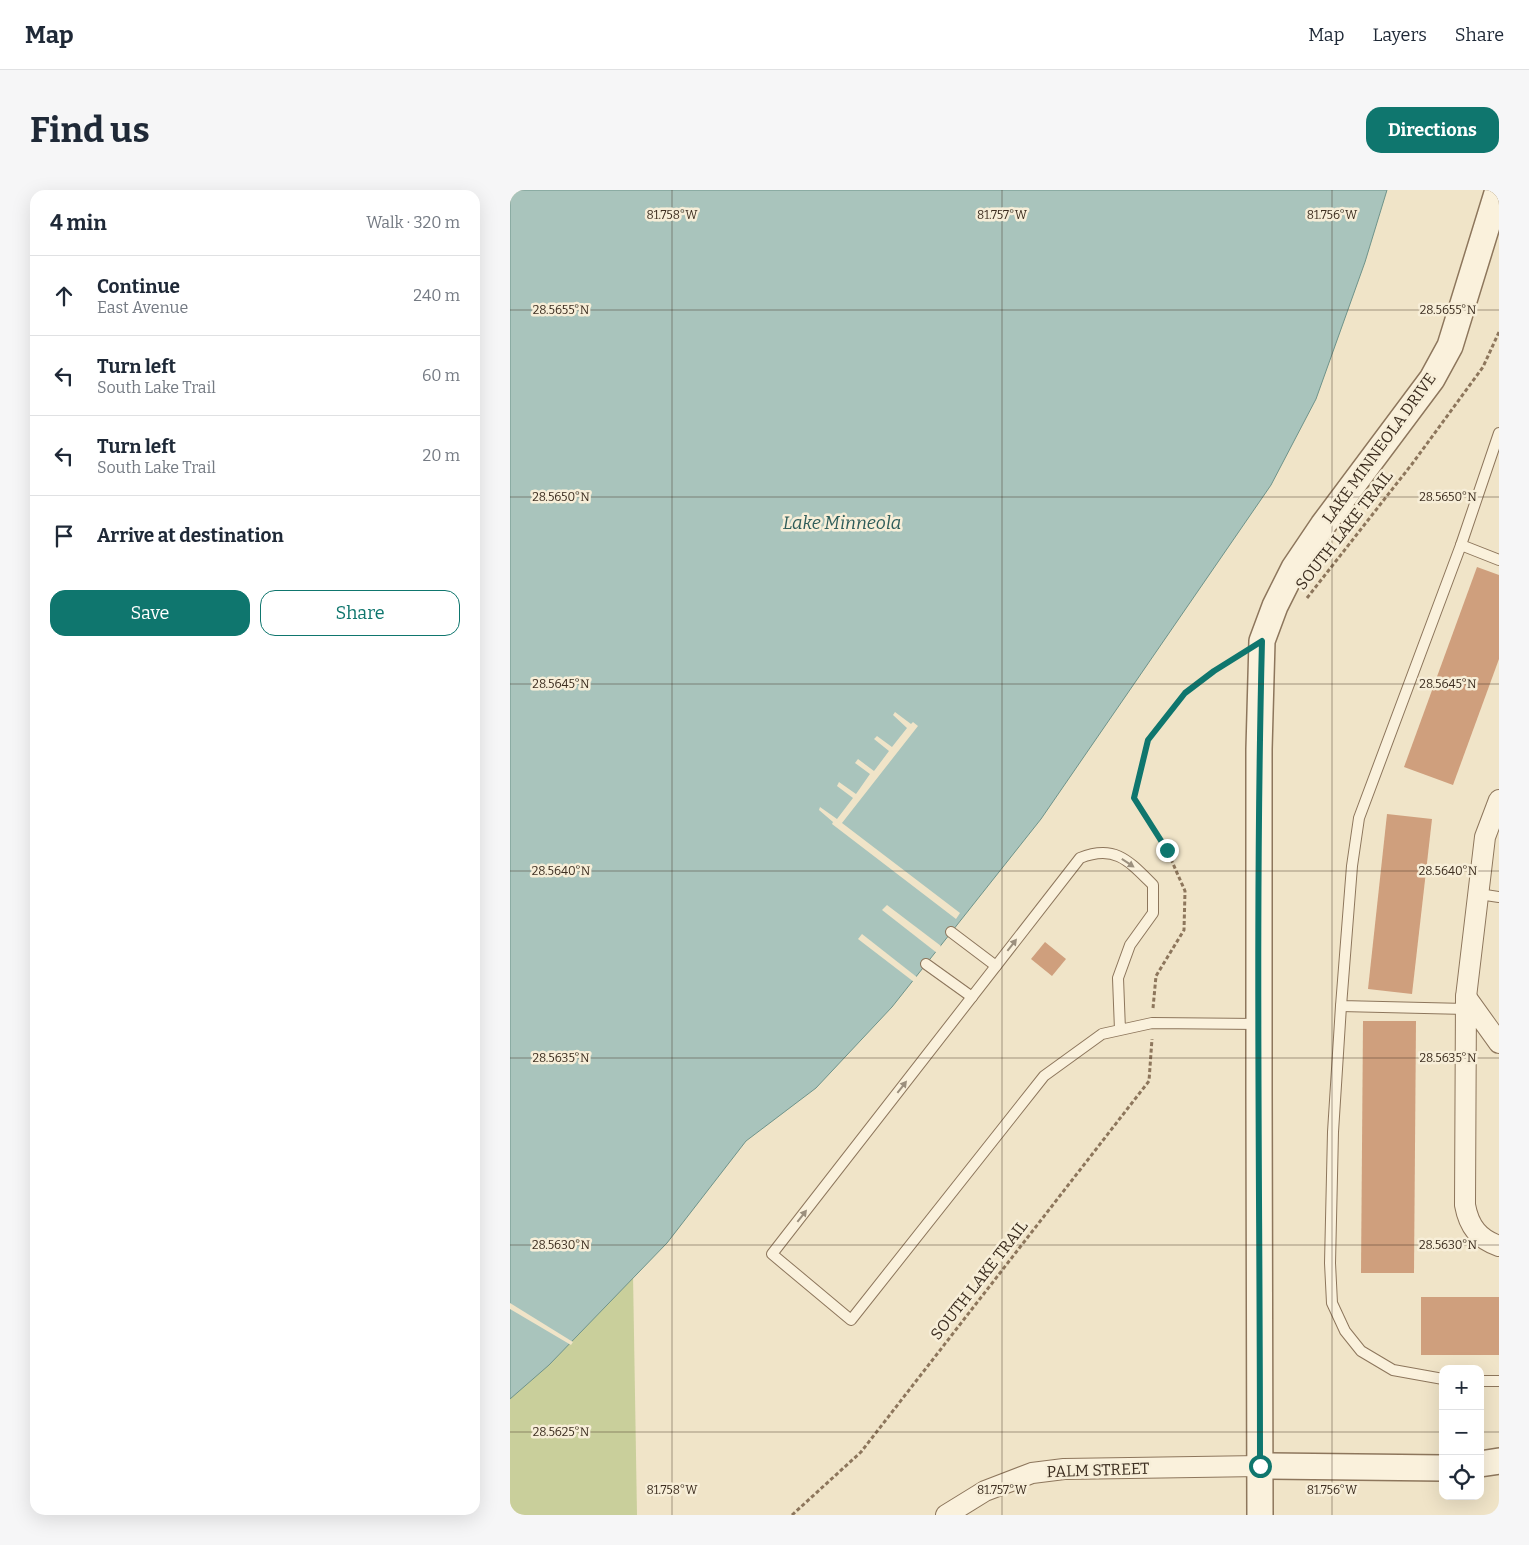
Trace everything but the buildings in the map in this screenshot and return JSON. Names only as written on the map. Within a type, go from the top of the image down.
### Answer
[{"type":"street","name":"LAKE MINNEOLA DRIVE","points":[[1260,1515],[1259,758],[1262,641],[1275,606],[1294,568],[1322,525],[1432,379],[1450,346],[1498,190]]},
{"type":"street","points":[[1499,800],[1485,837],[1466,1003],[1467,1216],[1474,1230],[1486,1241],[1499,1246]]},
{"type":"street","points":[[1466,1003],[1499,1043]]},
{"type":"street","points":[[1484,1463],[1499,1461]]},
{"type":"street","points":[[1260,1466],[1439,1468]]},
{"type":"street","name":"PALM STREET","points":[[946,1515],[985,1492],[1032,1473],[1064,1469],[1260,1466]]},
{"type":"lane","points":[[1439,1377],[1393,1370],[1361,1351],[1345,1331],[1332,1303],[1330,1263],[1333,1132],[1341,1006],[1352,866],[1359,818],[1461,545],[1499,434]]},
{"type":"lane","points":[[1461,545],[1499,560]]},
{"type":"lane","points":[[1120,1030],[1118,978],[1130,946],[1153,913],[1153,884],[1127,860],[1097,851],[1080,858],[772,1254],[851,1320],[1044,1076],[1102,1034],[1152,1023],[1259,1024]]},
{"type":"lane","points":[[1479,894],[1499,897]]},
{"type":"lane","points":[[951,932],[996,966]]},
{"type":"lane","points":[[926,964],[972,998]]},
{"type":"lane","points":[[1341,1006],[1466,1003]]},
{"type":"lane","points":[[1484,1380],[1499,1381]]},
{"type":"path","name":"SOUTH LAKE TRAIL","points":[[1302,603],[1412,464],[1471,384],[1483,367],[1499,332]]},
{"type":"path","points":[[1152,1009],[1156,976],[1184,930],[1185,891],[1167,850],[1134,798],[1148,740],[1185,693],[1214,671],[1262,641]]},
{"type":"path","name":"SOUTH LAKE TRAIL","points":[[792,1515],[861,1452],[1149,1081],[1152,1041]]},
{"type":"green space","points":[[633,1274],[637,1515],[510,1515],[510,1377]]},
{"type":"water","name":"Lake Minneola","points":[[510,190],[1387,190],[1365,262],[1316,399],[1271,485],[1041,819],[892,1007],[816,1088],[746,1141],[667,1243],[549,1365],[510,1399]]},
{"type":"pier","points":[[895,712],[911,724],[913,722],[918,726],[842,823],[960,913],[956,919],[832,824],[833,822],[819,810],[820,807],[837,819],[853,798],[837,786],[839,782],[856,794],[870,774],[855,763],[858,759],[874,771],[889,751],[874,739],[877,736],[892,747],[907,728],[893,715]]},
{"type":"pier","points":[[887,905],[941,946],[937,953],[882,910]]},
{"type":"pier","points":[[862,934],[918,978],[914,982],[858,939]]},
{"type":"pier","points":[[510,1303],[573,1342],[571,1345],[510,1309]]},
{"type":"route","points":[[1167,850],[1134,798],[1148,740],[1185,693],[1214,671],[1262,641],[1259,1091],[1260,1466]]}]
